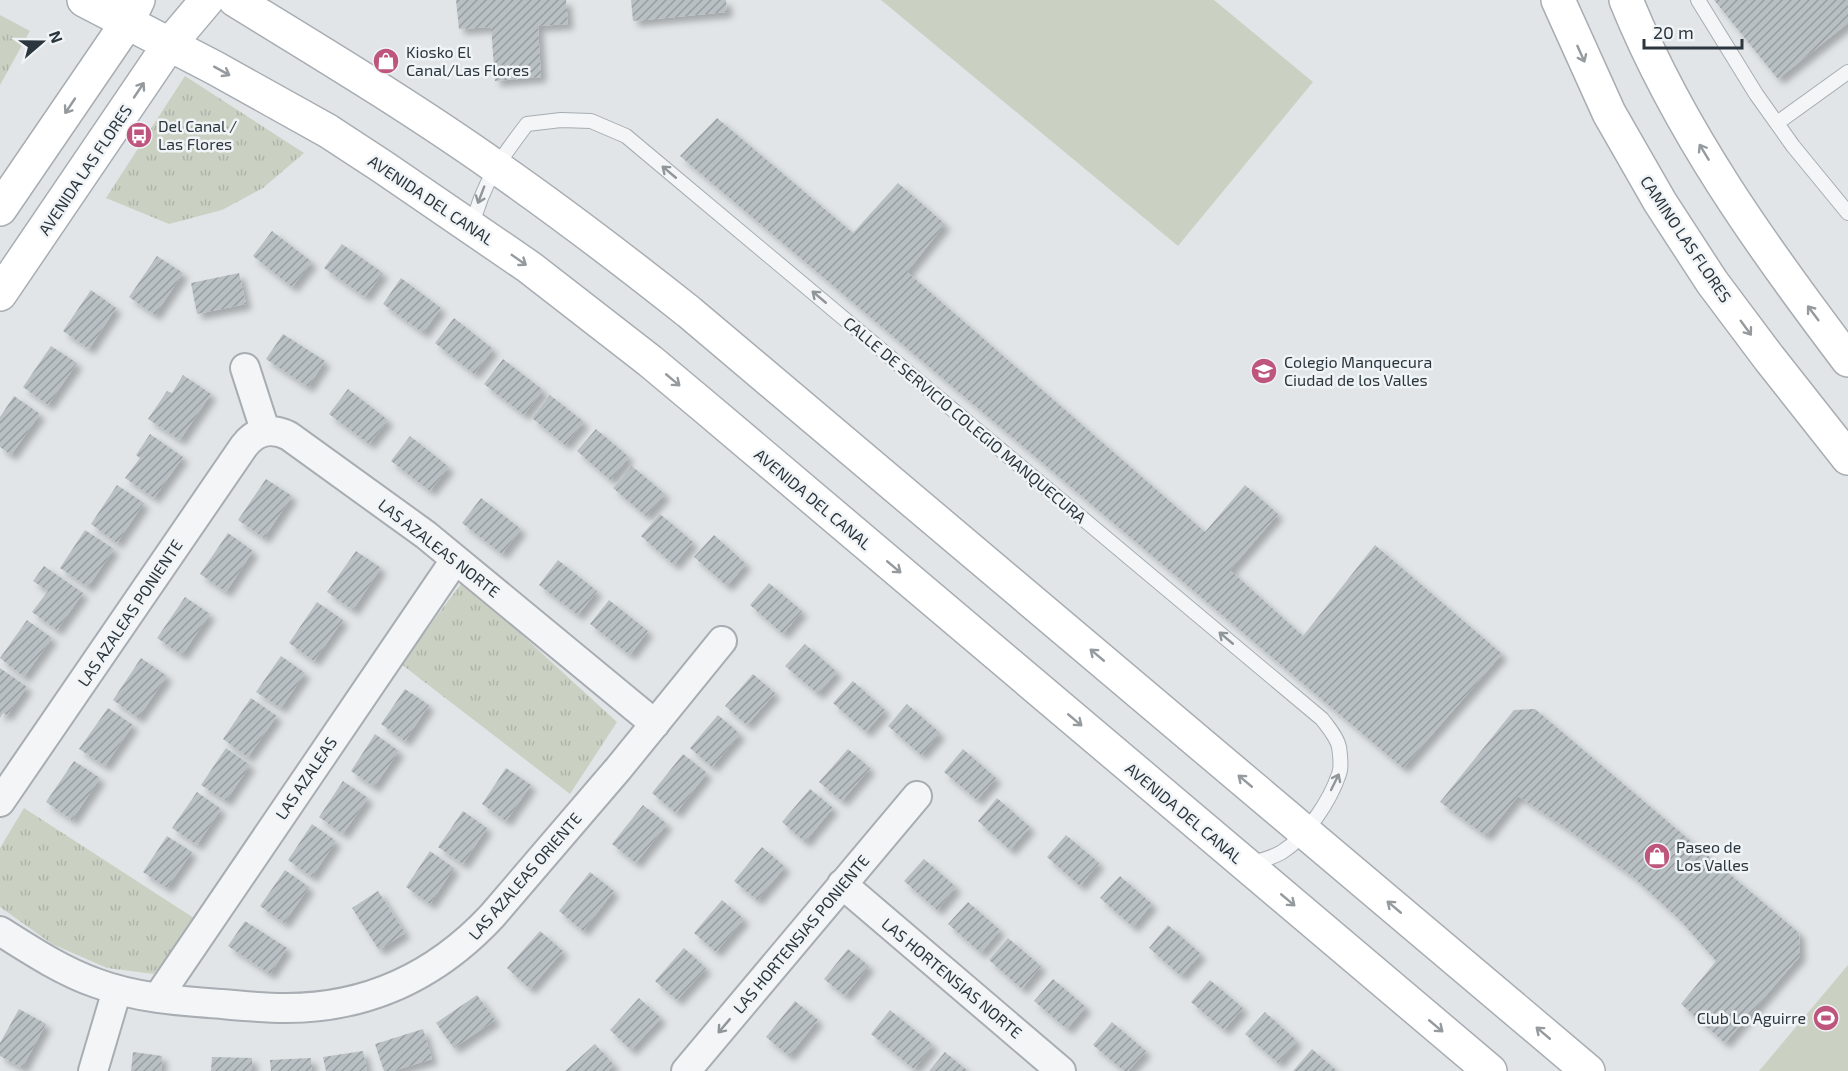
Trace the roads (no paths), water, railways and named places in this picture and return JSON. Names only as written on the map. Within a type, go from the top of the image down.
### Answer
[{"type":"street","name":"AVENIDA DEL CANAL","points":[[84,0],[133,12],[169,45],[328,131],[530,267],[650,361],[1490,1071]]},
{"type":"street","points":[[169,45],[207,0]]},
{"type":"street","points":[[235,0],[375,86],[495,166],[594,237],[689,312],[1588,1071]]},
{"type":"street","name":"CAMINO LAS FLORES","points":[[1558,0],[1609,113],[1660,202],[1719,291],[1848,458]]},
{"type":"street","points":[[1626,0],[1648,51],[1713,167],[1761,241],[1848,360]]},
{"type":"street","points":[[0,209],[133,12]]},
{"type":"street","name":"AVENIDA LAS FLORES","points":[[0,294],[169,45]]},
{"type":"street","points":[[245,368],[265,430]]},
{"type":"street","name":"LAS AZALEAS NORTE","points":[[265,430],[274,430],[289,436],[395,512],[655,724]]},
{"type":"street","name":"LAS AZALEAS PONIENTE","points":[[0,802],[249,438],[265,430]]},
{"type":"street","name":"LAS AZALEAS","points":[[158,998],[455,560]]},
{"type":"street","name":"LAS AZALEAS ORIENTE","points":[[0,931],[74,974],[117,990],[158,998],[286,1008],[315,1006],[371,995],[399,986],[425,972],[457,950],[492,916],[655,724],[722,641]]},
{"type":"street","name":"LAS HORTENSIAS PONIENTE","points":[[686,1071],[917,796]]},
{"type":"street","name":"LAS HORTENSIAS NORTE","points":[[842,884],[1061,1071]]},
{"type":"street","points":[[93,1071],[117,990]]},
{"type":"lane","points":[[1698,0],[1722,41],[1777,123],[1848,213]]},
{"type":"lane","points":[[1777,123],[1848,72]]},
{"type":"lane","name":"CALLE DE SERVICIO COLEGIO MANQUECURA","points":[[472,227],[480,197],[495,166],[527,124],[561,120],[591,121],[626,136],[1322,719],[1338,744],[1340,772],[1326,801],[1305,832],[1281,853],[1245,864]]},
{"type":"place","name":"Kiosko El Canal/Las Flores","points":[[386,61]]},
{"type":"place","name":"Del Canal / Las Flores","points":[[139,135]]},
{"type":"place","name":"Colegio Manquecura Ciudad de los Valles","points":[[1264,371]]},
{"type":"place","name":"Paseo de Los Valles","points":[[1657,856]]},
{"type":"place","name":"Club Lo Aguirre","points":[[1826,1018]]}]
